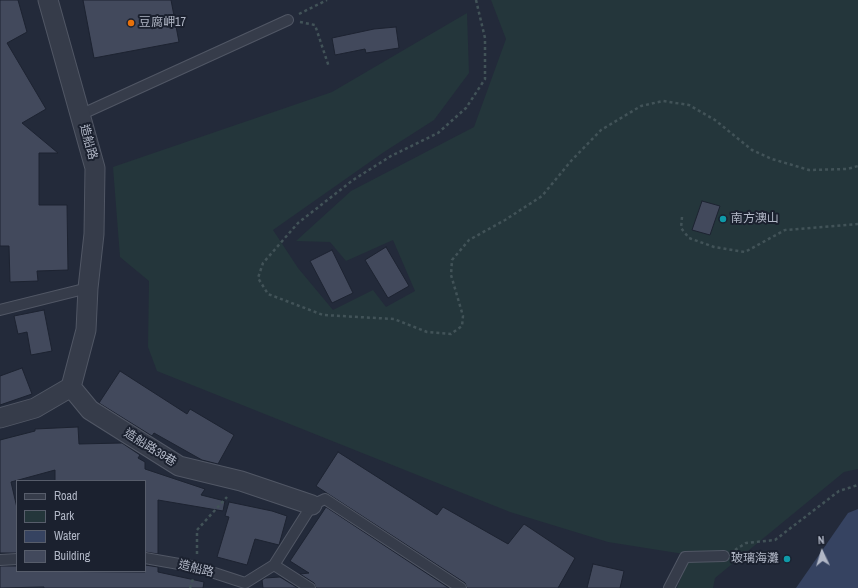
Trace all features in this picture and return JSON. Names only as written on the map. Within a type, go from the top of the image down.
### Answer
[{"type":"street","name":"造船路","points":[[48,0],[94,168],[94,234],[88,288],[86,330],[71,387]]},
{"type":"street","points":[[0,418],[35,408],[71,387]]},
{"type":"street","name":"造船路39巷","points":[[71,387],[90,410],[179,466],[241,481],[312,504]]},
{"type":"lane","points":[[80,116],[288,20]]},
{"type":"lane","points":[[0,310],[88,288]]},
{"type":"lane","points":[[246,586],[274,565],[312,504],[326,499],[461,588]]},
{"type":"lane","points":[[669,588],[685,557],[724,556]]},
{"type":"lane","name":"造船路","points":[[146,558],[196,567],[246,586]]},
{"type":"lane","points":[[0,560],[16,559]]},
{"type":"lane","points":[[274,565],[310,588]]},
{"type":"path","points":[[288,20],[327,0]]},
{"type":"path","points":[[476,0],[485,38],[485,79],[466,108],[438,133],[391,156],[353,180],[298,223],[263,263],[258,278],[268,294],[323,315],[394,319],[427,332],[450,334],[462,326],[463,316],[451,275],[452,260],[469,240],[506,220],[542,196],[571,161],[601,130],[641,106],[663,100],[689,106],[715,120],[752,150],[772,159],[809,170],[846,169],[858,166]]},
{"type":"path","points":[[288,20],[315,25],[329,67]]},
{"type":"path","points":[[682,217],[681,228],[689,238],[714,247],[745,252],[786,230],[858,224]]},
{"type":"path","points":[[196,567],[197,530],[241,481]]},
{"type":"path","points":[[724,556],[746,543],[775,540],[839,490],[858,485]]},
{"type":"green space","points":[[491,0],[858,0],[858,469],[844,472],[715,578],[713,588],[677,588],[690,555],[608,542],[510,512],[157,371],[148,347],[149,281],[120,257],[113,167],[332,92],[467,13],[469,73],[434,120],[384,152],[273,230],[298,268],[333,310],[373,290],[386,307],[415,291],[393,240],[346,261],[330,242],[296,241],[351,191],[474,127],[506,39]]},
{"type":"water","points":[[858,509],[858,588],[796,588],[848,513]]},
{"type":"building","points":[[0,0],[18,0],[27,32],[7,43],[46,109],[22,123],[58,153],[39,153],[39,205],[67,205],[68,270],[37,271],[38,281],[10,282],[9,246],[0,246]]},
{"type":"building","points":[[83,0],[171,0],[179,42],[94,58]]},
{"type":"building","points":[[396,27],[399,48],[366,53],[365,49],[335,55],[332,38],[374,29]]},
{"type":"building","points":[[702,201],[720,206],[710,235],[692,230]]},
{"type":"building","points":[[386,247],[409,286],[388,298],[365,260]]},
{"type":"building","points":[[332,250],[353,293],[332,303],[310,261]]},
{"type":"building","points":[[44,310],[52,351],[31,355],[27,332],[18,334],[14,316]]},
{"type":"building","points":[[22,368],[32,394],[0,405],[0,376]]},
{"type":"building","points":[[120,371],[187,414],[190,409],[234,435],[218,464],[202,460],[154,433],[152,436],[99,403]]},
{"type":"building","points":[[78,427],[79,444],[122,443],[140,455],[138,458],[145,462],[145,469],[205,489],[201,495],[225,501],[223,511],[158,500],[158,554],[146,552],[146,480],[55,480],[55,470],[11,482],[16,504],[16,553],[0,553],[0,440],[35,431],[35,429]]},
{"type":"building","points":[[338,452],[437,515],[443,507],[508,544],[524,524],[575,558],[558,588],[467,588],[465,583],[316,486]]},
{"type":"building","points":[[229,502],[272,511],[287,516],[279,545],[255,539],[247,565],[217,557],[229,517],[225,516]]},
{"type":"building","points":[[326,507],[449,588],[316,588],[314,583],[300,574],[309,573],[290,561]]},
{"type":"building","points":[[593,564],[624,571],[620,588],[587,588]]},
{"type":"building","points":[[146,565],[158,567],[158,572],[204,582],[203,588],[0,588],[0,566],[16,566],[16,572],[146,572]]},
{"type":"building","points":[[280,577],[298,588],[263,588],[262,580],[265,578]]},
{"type":"place","name":"豆腐岬17","points":[[131,23]]},
{"type":"place","name":"南方澳山","points":[[723,219]]},
{"type":"place","name":"玻璃海灘","points":[[787,559]]}]
